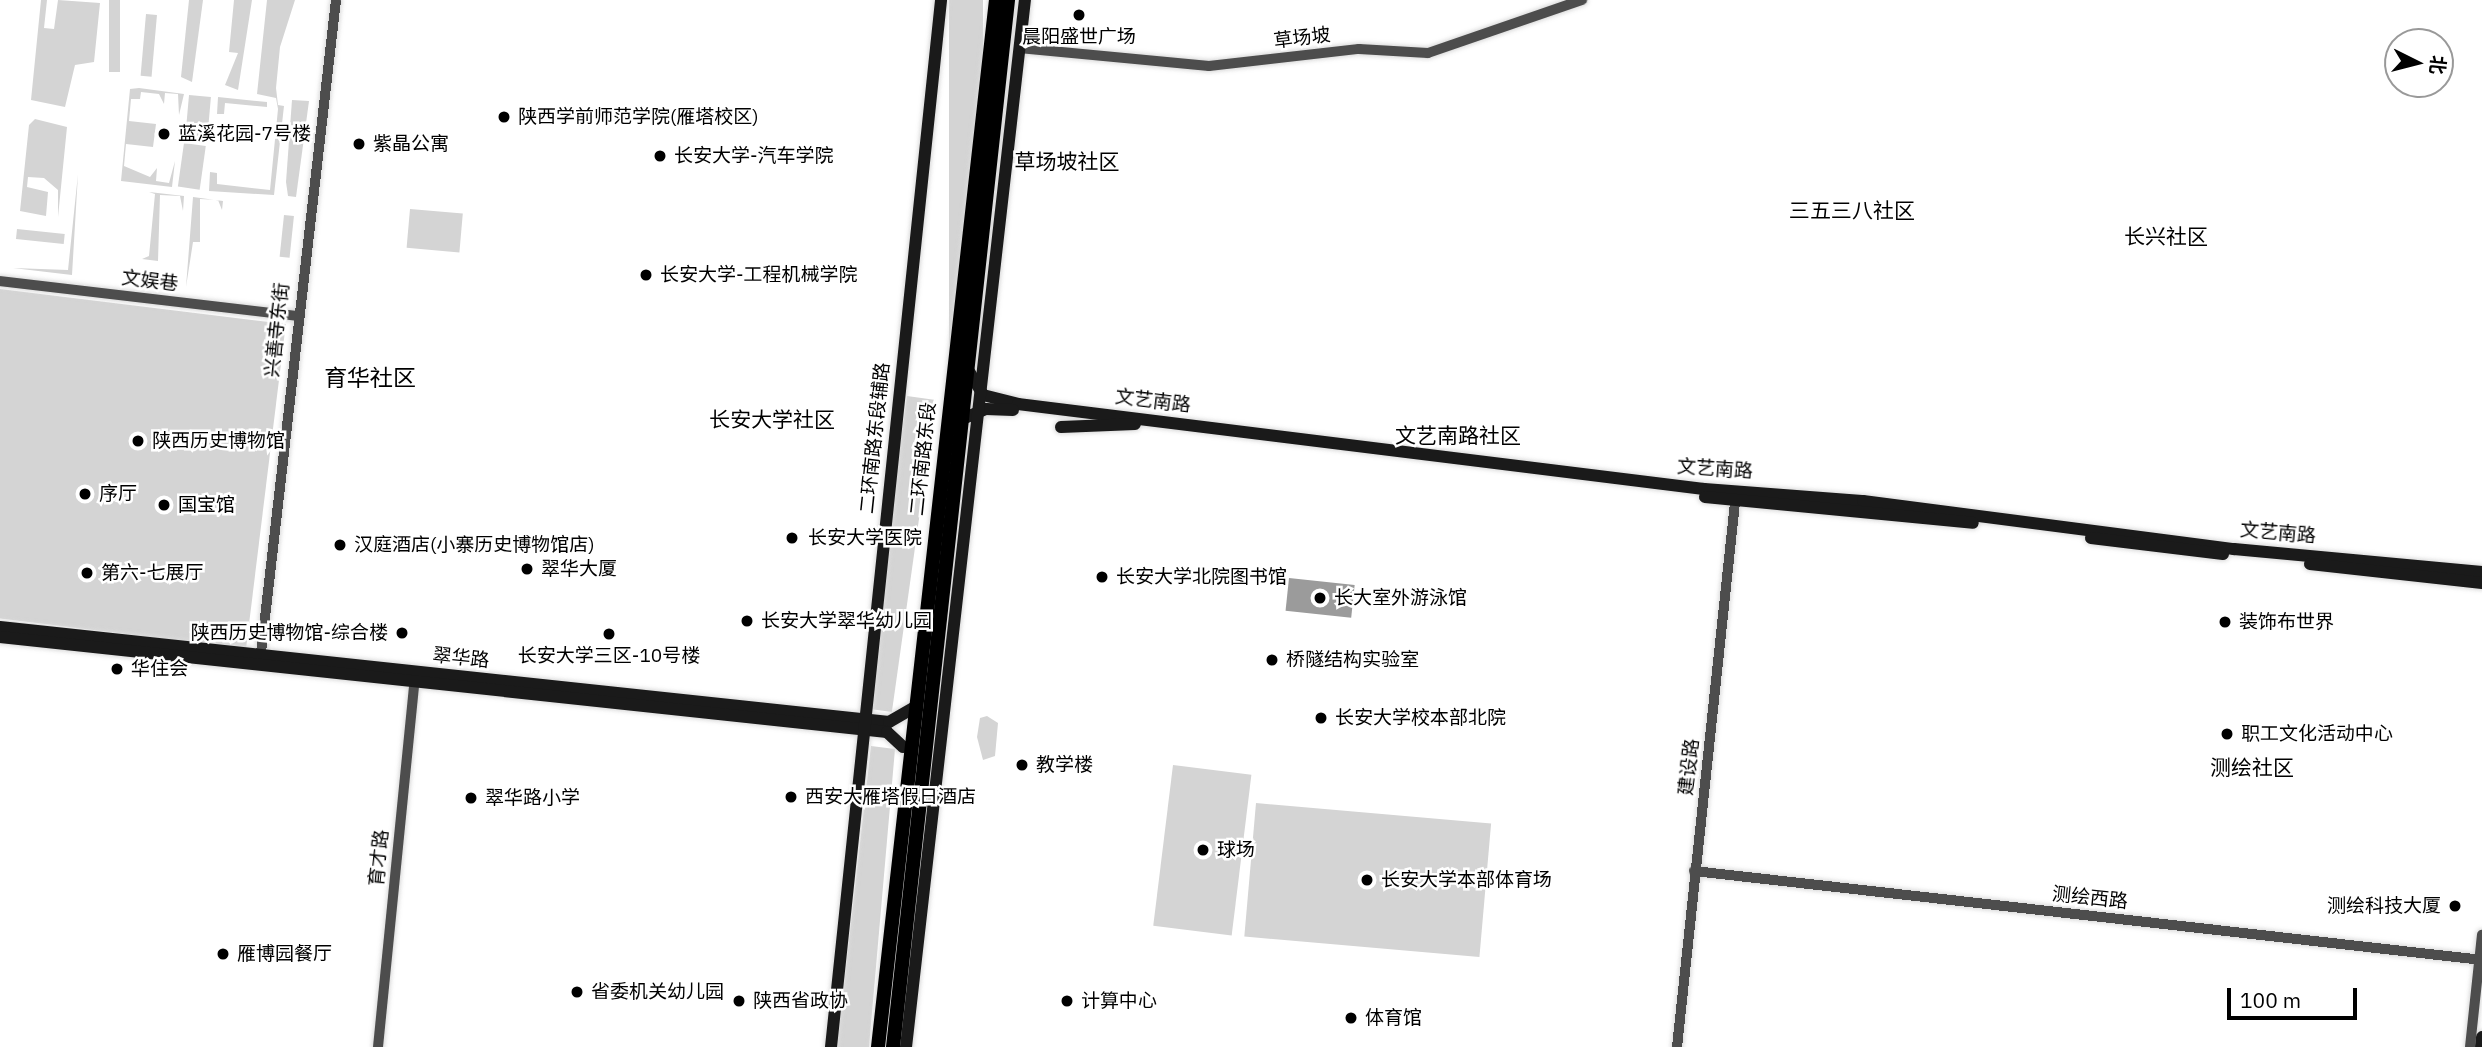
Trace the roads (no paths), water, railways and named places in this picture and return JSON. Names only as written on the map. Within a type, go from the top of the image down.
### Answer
[{"type":"highway","points":[[898,868],[903,747],[911,709],[989,0]]},
{"type":"highway","name":"二环南路东段","points":[[878,1047],[898,868],[911,709],[996,0]]},
{"type":"highway","name":"二环南路东段","points":[[893,1047],[1008,0]]},
{"type":"main road","name":"二环南路东段辅路","points":[[831,1047],[941,0]]},
{"type":"main road","points":[[906,1047],[977,391],[1025,0]]},
{"type":"main road","points":[[967,364],[977,391]]},
{"type":"main road","name":"文艺南路","points":[[977,391],[1030,405],[1736,496],[2482,572]]},
{"type":"main road","points":[[960,420],[975,411]]},
{"type":"main road","name":"文艺南路","points":[[975,411],[1135,424],[2482,583]]},
{"type":"main road","points":[[1061,427],[1135,424]]},
{"type":"main road","name":"翠华路","points":[[0,627],[415,677],[863,724],[889,722],[911,709]]},
{"type":"main road","name":"翠华路","points":[[0,637],[260,659]]},
{"type":"main road","name":"翠华路","points":[[863,724],[887,732],[903,747]]},
{"type":"main road","points":[[2481,1047],[2482,1037]]},
{"type":"street","name":"兴善寺东街","points":[[260,659],[296,316],[336,0]]},
{"type":"street","name":"草场坡","points":[[1019,48],[1209,66],[1359,49],[1428,53],[1582,0]]},
{"type":"street","name":"文娱巷","points":[[0,281],[296,316]]},
{"type":"street","name":"建设路","points":[[1677,1047],[1736,496]]},
{"type":"street","name":"育才路","points":[[378,1047],[415,677]]},
{"type":"street","name":"测绘西路","points":[[1695,871],[2481,960]]},
{"type":"street","points":[[2470,1047],[2482,934]]},
{"type":"place","name":"晨阳盛世广场","points":[[1079,15]]},
{"type":"place","name":"陕西学前师范学院(雁塔校区)","points":[[504,117]]},
{"type":"place","name":"蓝溪花园-7号楼","points":[[164,134]]},
{"type":"place","name":"紫晶公寓","points":[[359,144]]},
{"type":"place","name":"长安大学-汽车学院","points":[[660,156]]},
{"type":"place","name":"长安大学-工程机械学院","points":[[646,275]]},
{"type":"place","name":"陕西历史博物馆","points":[[138,441]]},
{"type":"place","name":"序厅","points":[[85,494]]},
{"type":"place","name":"国宝馆","points":[[164,505]]},
{"type":"place","name":"长安大学医院","points":[[792,538]]},
{"type":"place","name":"汉庭酒店(小寨历史博物馆店)","points":[[340,545]]},
{"type":"place","name":"翠华大厦","points":[[527,569]]},
{"type":"place","name":"第六-七展厅","points":[[87,573]]},
{"type":"place","name":"长安大学北院图书馆","points":[[1102,577]]},
{"type":"place","name":"长大室外游泳馆","points":[[1320,598]]},
{"type":"place","name":"长安大学翠华幼儿园","points":[[747,621]]},
{"type":"place","name":"装饰布世界","points":[[2225,622]]},
{"type":"place","name":"陕西历史博物馆-综合楼","points":[[402,633]]},
{"type":"place","name":"长安大学三区-10号楼","points":[[609,634]]},
{"type":"place","name":"桥隧结构实验室","points":[[1272,660]]},
{"type":"place","name":"华住会","points":[[117,669]]},
{"type":"place","name":"长安大学校本部北院","points":[[1321,718]]},
{"type":"place","name":"职工文化活动中心","points":[[2227,734]]},
{"type":"place","name":"教学楼","points":[[1022,765]]},
{"type":"place","name":"西安大雁塔假日酒店","points":[[791,797]]},
{"type":"place","name":"翠华路小学","points":[[471,798]]},
{"type":"place","name":"球场","points":[[1203,850]]},
{"type":"place","name":"长安大学本部体育场","points":[[1367,880]]},
{"type":"place","name":"测绘科技大厦","points":[[2455,906]]},
{"type":"place","name":"雁博园餐厅","points":[[223,954]]},
{"type":"place","name":"省委机关幼儿园","points":[[577,992]]},
{"type":"place","name":"陕西省政协","points":[[739,1001]]},
{"type":"place","name":"计算中心","points":[[1067,1001]]},
{"type":"place","name":"体育馆","points":[[1351,1018]]},
{"type":"district","name":"草场坡社区","points":[[1067,161]]},
{"type":"district","name":"三五三八社区","points":[[1852,210]]},
{"type":"district","name":"长兴社区","points":[[2166,236]]},
{"type":"district","name":"育华社区","points":[[370,377]]},
{"type":"district","name":"长安大学社区","points":[[772,419]]},
{"type":"district","name":"文艺南路社区","points":[[1458,435]]},
{"type":"district","name":"测绘社区","points":[[2252,767]]}]
